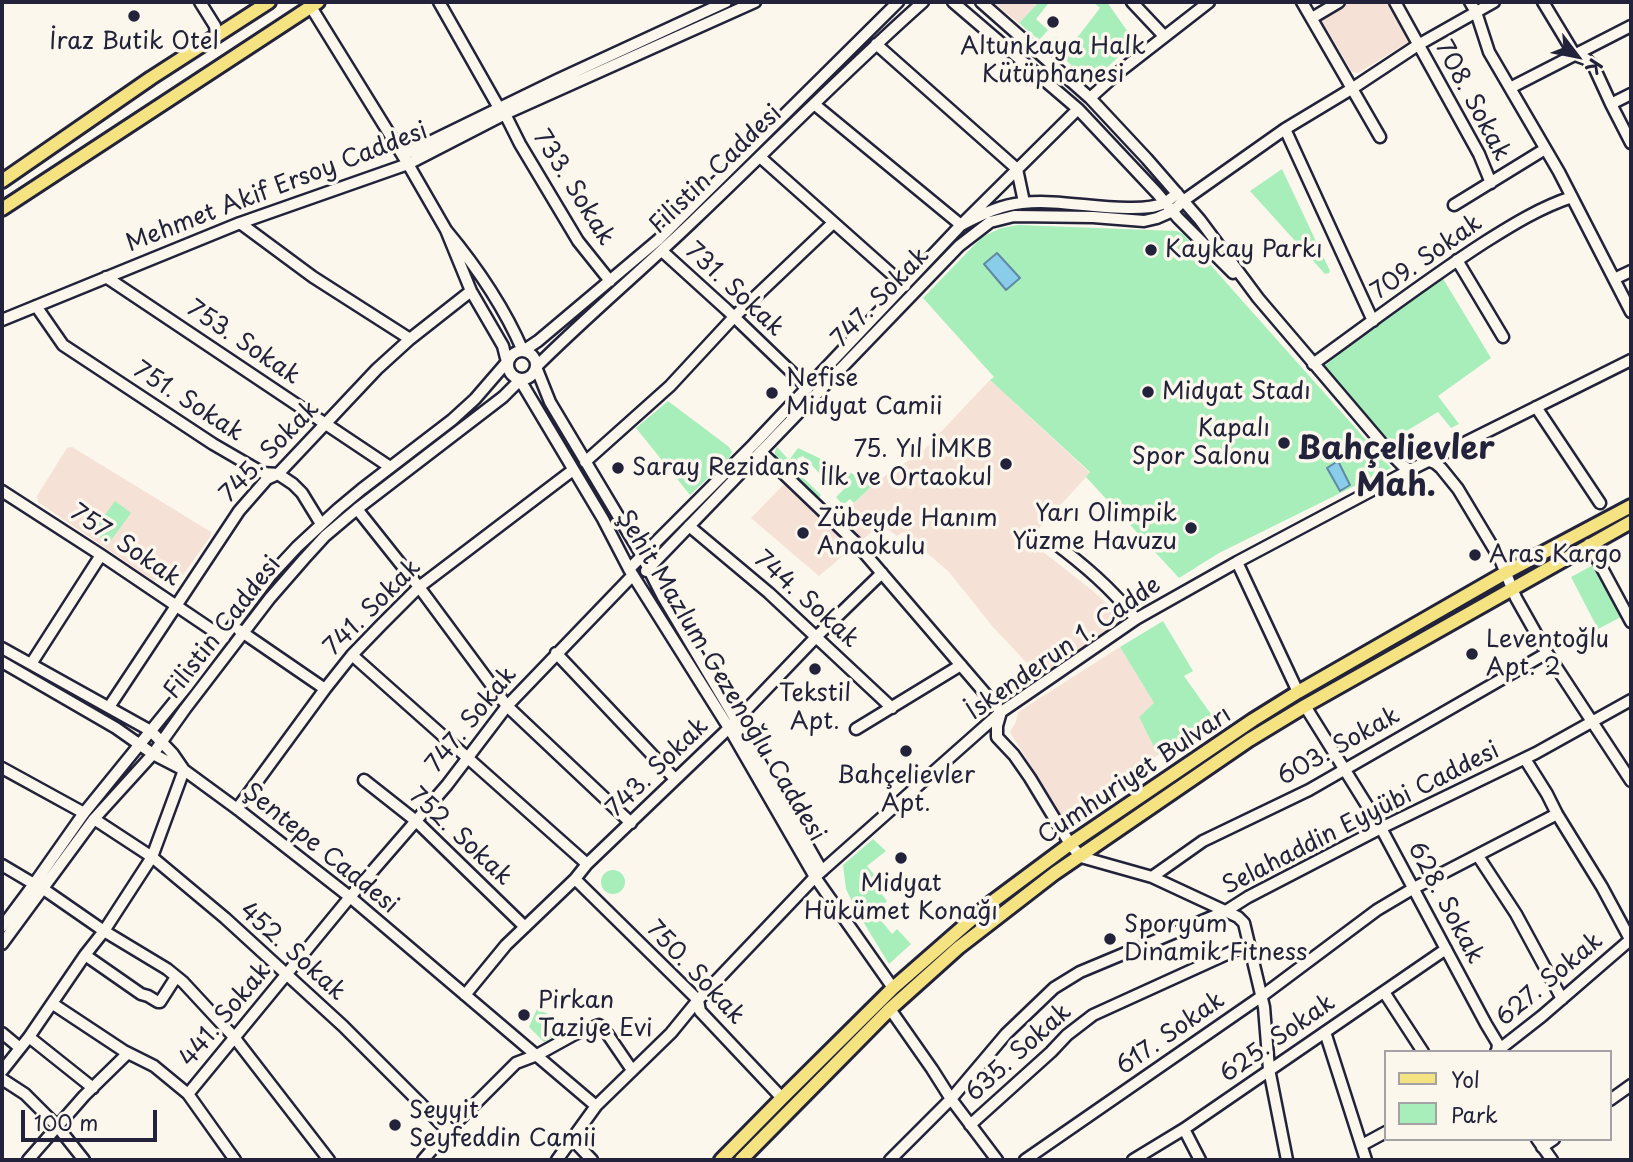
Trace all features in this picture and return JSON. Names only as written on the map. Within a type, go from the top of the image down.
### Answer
[{"type":"main road","points":[[4,175],[269,2]]},
{"type":"main road","points":[[2,209],[314,5]]},
{"type":"main road","name":"Cumhuriyet Bulvarı","points":[[721,1160],[893,988],[988,905],[1070,844],[1298,692],[1505,572],[1631,506]]},
{"type":"main road","name":"Cumhuriyet Bulvarı","points":[[740,1160],[890,1009],[958,948],[1055,873],[1249,740],[1631,522]]},
{"type":"street","points":[[200,2],[215,26],[216,35]]},
{"type":"street","name":"733. Sokak","points":[[439,2],[578,241],[610,281]]},
{"type":"street","points":[[502,111],[755,2]]},
{"type":"street","name":"Filistin Caddesi","points":[[523,351],[658,240],[898,2]]},
{"type":"street","name":"Filistin Caddesi","points":[[536,367],[923,2]]},
{"type":"street","points":[[954,2],[1078,109],[1258,298]]},
{"type":"street","points":[[981,2],[1090,98],[1200,220],[1258,298],[1313,364],[1391,454],[1410,470]]},
{"type":"street","points":[[1132,2],[1164,37]]},
{"type":"street","points":[[1090,98],[1209,2]]},
{"type":"street","points":[[1302,2],[1380,137]]},
{"type":"street","points":[[1312,18],[1339,2]]},
{"type":"street","name":"708. Sokak","points":[[1395,2],[1479,154],[1491,183]]},
{"type":"street","points":[[1470,2],[1489,52],[1572,197],[1631,312]]},
{"type":"street","points":[[961,225],[995,209],[1024,202],[1057,202],[1111,209],[1150,208],[1180,197],[1418,45],[1494,2]]},
{"type":"street","points":[[1543,2],[1575,55],[1586,58],[1594,67],[1631,143]]},
{"type":"street","points":[[502,111],[719,3]]},
{"type":"street","points":[[314,5],[446,230],[471,291],[503,346],[507,366],[511,375],[520,380],[528,378],[536,367],[531,354],[523,351],[515,352],[507,362]]},
{"type":"street","points":[[1510,88],[1631,26]]},
{"type":"street","points":[[876,44],[1017,169],[1024,202]]},
{"type":"street","points":[[1611,104],[1631,94]]},
{"type":"street","points":[[814,104],[961,225]]},
{"type":"street","points":[[633,575],[642,556],[808,388],[961,225],[1078,109]]},
{"type":"street","name":"Mehmet Akif Ersoy Caddesi","points":[[2,320],[240,223],[406,160],[502,111]]},
{"type":"street","points":[[1285,129],[1373,321]]},
{"type":"street","points":[[1454,205],[1545,149]]},
{"type":"street","points":[[761,157],[905,286]]},
{"type":"street","name":"747. Sokak","points":[[350,897],[468,758],[507,706],[556,653],[633,575],[648,569],[959,246],[990,222],[1014,216],[1143,221],[1173,211],[1180,197]]},
{"type":"street","name":"709. Sokak","points":[[1313,364],[1457,260],[1509,227],[1572,197]]},
{"type":"street","points":[[240,223],[313,277],[410,339]]},
{"type":"street","points":[[585,462],[670,386],[734,317],[833,223]]},
{"type":"street","points":[[446,230],[469,258],[514,330],[523,351]]},
{"type":"street","name":"731. Sokak","points":[[662,251],[808,388]]},
{"type":"street","points":[[1457,260],[1503,337]]},
{"type":"street","points":[[1614,279],[1631,271]]},
{"type":"street","name":"753. Sokak","points":[[106,277],[390,467]]},
{"type":"street","name":"745. Sokak","points":[[109,707],[239,511],[268,479],[278,474],[326,425],[377,369],[471,291]]},
{"type":"street","name":"751. Sokak","points":[[36,306],[63,345],[213,444],[263,473],[278,474],[302,493],[321,524]]},
{"type":"street","name":"İskenderun 1. Cadde","points":[[557,1160],[596,1106],[671,1033],[698,1000],[819,874],[1001,712],[1136,619],[1237,562],[1410,470],[1631,360]]},
{"type":"street","name":"Filistin Caddesi","points":[[2,944],[84,813],[140,746],[271,575],[321,524],[452,420],[475,399],[507,362]]},
{"type":"street","name":"Şehit Mazlum Gezenoğlu Caddesi","points":[[536,367],[550,402],[736,720],[819,874]]},
{"type":"street","name":"Filistin Caddesi","points":[[2,927],[152,754],[270,598],[304,559],[357,509],[503,397],[520,380]]},
{"type":"street","name":"Şehit Mazlum Gezenoğlu Caddesi","points":[[520,380],[603,519],[633,575],[893,988]]},
{"type":"street","points":[[1536,407],[1600,503]]},
{"type":"street","points":[[761,452],[855,542],[1001,712],[997,726],[998,737],[1014,755],[1070,844],[1082,857],[1152,877],[1226,911],[1244,923],[1264,1007],[1269,1069],[1287,1160]]},
{"type":"street","points":[[1430,461],[1441,468],[1458,489],[1500,559],[1511,589],[1547,653],[1631,781]]},
{"type":"street","name":"741. Sokak","points":[[237,808],[352,655],[419,587],[573,470]]},
{"type":"street","name":"757. Sokak","points":[[2,491],[223,638]]},
{"type":"street","points":[[357,509],[507,706],[631,823]]},
{"type":"street","name":"744. Sokak","points":[[689,526],[769,593],[892,708]]},
{"type":"street","points":[[1052,541],[1090,569],[1136,619]]},
{"type":"street","points":[[1589,544],[1631,622]]},
{"type":"street","points":[[31,664],[101,555]]},
{"type":"street","points":[[1237,562],[1298,692]]},
{"type":"street","name":"743. Sokak","points":[[465,995],[506,945],[729,728],[882,573]]},
{"type":"street","points":[[232,626],[325,689]]},
{"type":"street","name":"Şentepe Caddesi","points":[[2,648],[151,731],[184,770],[350,897],[596,1106]]},
{"type":"street","points":[[556,653],[675,779]]},
{"type":"street","name":"603. Sokak","points":[[1152,877],[1203,841],[1309,790],[1547,653]]},
{"type":"street","points":[[352,655],[587,864]]},
{"type":"street","points":[[2,662],[116,728],[152,754],[184,770],[152,857],[53,1004],[2,1071]]},
{"type":"street","points":[[856,730],[961,665]]},
{"type":"street","name":"Selahaddin Eyyübi Caddesi","points":[[890,1160],[951,1099],[1006,1034],[1054,988],[1080,972],[1226,911],[1381,828],[1525,759],[1631,700]]},
{"type":"street","name":"628. Sokak","points":[[1305,706],[1381,828],[1498,1044],[1497,1050]]},
{"type":"street","points":[[1525,759],[1631,940]]},
{"type":"street","points":[[2,768],[84,813]]},
{"type":"street","name":"752. Sokak","points":[[364,780],[416,821],[525,927]]},
{"type":"street","name":"617. Sokak","points":[[1025,1160],[1262,996],[1377,910],[1557,814]]},
{"type":"street","name":"452. Sokak","points":[[94,819],[152,857],[225,918],[343,1026],[448,1132]]},
{"type":"street","points":[[1478,856],[1516,915],[1562,999]]},
{"type":"street","points":[[2,864],[176,977],[234,1037],[329,1160]]},
{"type":"street","name":"750. Sokak","points":[[575,879],[698,1000],[701,1011],[782,1098]]},
{"type":"street","name":"441. Sokak","points":[[188,1094],[350,897]]},
{"type":"street","name":"627. Sokak","points":[[1499,1050],[1631,940]]},
{"type":"street","name":"635. Sokak","points":[[970,1125],[1067,1035],[1093,1015],[1249,944]]},
{"type":"street","name":"625. Sokak","points":[[1133,1160],[1184,1129],[1446,949]]},
{"type":"street","points":[[85,955],[141,994],[158,1002],[176,977]]},
{"type":"street","points":[[1384,992],[1422,1050]]},
{"type":"street","points":[[53,1004],[128,1053],[154,1066],[188,1094],[234,1160]]},
{"type":"street","points":[[890,1009],[951,1099],[997,1160]]},
{"type":"street","points":[[423,1160],[516,1063],[575,1034],[599,1025],[632,1070]]},
{"type":"street","points":[[1325,1032],[1367,1160]]},
{"type":"street","points":[[2,1033],[20,1048]]},
{"type":"street","points":[[29,1037],[93,1088]]},
{"type":"street","points":[[28,1160],[128,1053]]},
{"type":"street","points":[[2,1079],[25,1094],[57,1126],[84,1160]]},
{"type":"street","points":[[1612,1099],[1631,1085]]},
{"type":"street","points":[[1184,1129],[1200,1160]]},
{"type":"street","points":[[1362,1145],[1384,1133]]},
{"type":"street","points":[[573,1140],[592,1160]]},
{"type":"street","points":[[1540,1143],[1552,1160]]},
{"type":"shaded area","points":[[992,2],[1039,2],[1019,23]]},
{"type":"shaded area","points":[[1343,2],[1389,2],[1410,41],[1358,73],[1352,72],[1319,16]]},
{"type":"shaded area","points":[[990,380],[1090,473],[1028,540],[1114,610],[1105,633],[1040,677],[993,627],[949,572],[903,532],[897,536],[881,524],[861,541],[838,519],[874,484],[919,455]]},
{"type":"shaded area","points":[[72,447],[211,532],[180,579],[162,572],[154,581],[38,502],[37,496],[67,448]]},
{"type":"shaded area","name":"Zübeyde Hanım Anaokulu","points":[[785,483],[852,548],[819,576],[751,518]]},
{"type":"shaded area","points":[[1120,647],[1154,703],[1139,717],[1158,755],[1063,818],[1010,732],[1018,712]]},
{"type":"green space","points":[[1039,2],[1048,4],[1036,19],[1048,30],[1039,40],[1019,23]]},
{"type":"green space","points":[[1093,2],[1107,2],[1135,42],[1091,82],[1048,45],[1056,37],[1070,47],[1100,8]]},
{"type":"green space","points":[[1282,169],[1329,273],[1325,274],[1250,191]]},
{"type":"green space","points":[[1018,225],[1177,231],[1183,234],[1391,468],[1219,553],[1179,578],[1086,477],[1090,472],[990,380],[994,377],[923,298],[982,237],[1001,228]]},
{"type":"green space","points":[[1442,277],[1491,358],[1438,396],[1459,424],[1451,428],[1438,412],[1403,433],[1411,446],[1399,451],[1323,367],[1399,306]]},
{"type":"green space","points":[[668,401],[732,452],[690,495],[636,428]]},
{"type":"green space","points":[[777,447],[789,460],[798,448],[874,484],[854,503],[850,499],[843,505],[836,497],[848,485],[845,478],[828,465],[820,474],[803,456],[798,458],[793,468],[821,495],[817,500],[775,460]]},
{"type":"green space","points":[[115,501],[131,513],[109,543],[93,532]]},
{"type":"green space","points":[[1593,565],[1621,617],[1598,629],[1571,577]]},
{"type":"green space","points":[[1163,621],[1193,671],[1184,676],[1213,717],[1158,755],[1139,717],[1154,703],[1120,647]]},
{"type":"green space","points":[[873,839],[886,851],[867,866],[886,889],[881,893],[887,901],[875,913],[892,934],[897,929],[911,944],[889,964],[846,889],[843,865]]},
{"type":"green space","points":[[613,870],[624,877],[625,882],[618,893],[613,894],[602,887],[601,882],[608,871]]},
{"type":"green space","points":[[537,1009],[557,1018],[569,1028],[544,1042],[529,1027]]},
{"type":"water","points":[[997,253],[1020,278],[1006,290],[984,264]]},
{"type":"water","points":[[1338,461],[1350,485],[1340,491],[1327,468]]},
{"type":"place","name":"İraz Butik Otel","points":[[134,16]]},
{"type":"place","name":"Altunkaya Halk Kütüphanesi","points":[[1053,22]]},
{"type":"place","name":"Kaykay Parkı","points":[[1151,250]]},
{"type":"place","name":"Midyat Stadı","points":[[1148,392]]},
{"type":"place","name":"Nefise Midyat Camii","points":[[772,393]]},
{"type":"place","name":"Kapalı Spor Salonu","points":[[1284,443]]},
{"type":"place","name":"75. Yıl İMKB İlk ve Ortaokul","points":[[1006,464]]},
{"type":"place","name":"Saray Rezidans","points":[[618,468]]},
{"type":"place","name":"Yarı Olimpik Yüzme Havuzu","points":[[1191,528]]},
{"type":"place","name":"Zübeyde Hanım Anaokulu","points":[[803,533]]},
{"type":"place","name":"Aras Kargo","points":[[1475,555]]},
{"type":"place","name":"Leventoğlu Apt. 2","points":[[1472,654]]},
{"type":"place","name":"Tekstil Apt.","points":[[815,669]]},
{"type":"place","name":"Bahçelievler Apt.","points":[[906,751]]},
{"type":"place","name":"Midyat Hükümet Konağı","points":[[901,858]]},
{"type":"place","name":"Sporyum Dinamik Fitness","points":[[1110,939]]},
{"type":"place","name":"Pirkan Taziye Evi","points":[[524,1015]]},
{"type":"place","name":"Seyyit Seyfeddin Camii","points":[[395,1125]]},
{"type":"district","name":"Bahçelievler Mah.","points":[[1396,468]]}]
